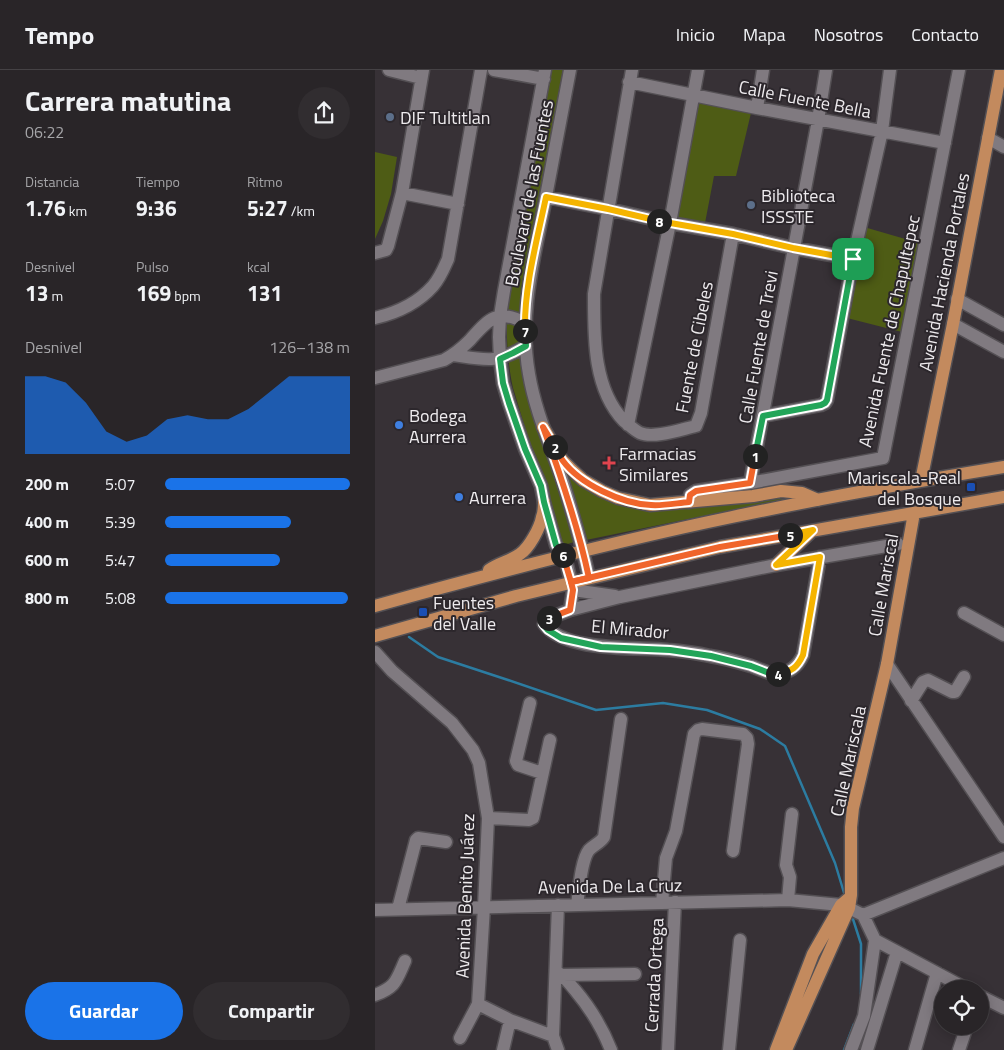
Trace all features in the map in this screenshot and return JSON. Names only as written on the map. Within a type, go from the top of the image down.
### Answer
[{"type":"main road","name":"Avenida Hacienda Portales","points":[[921,481],[1001,79]]},
{"type":"main road","points":[[543,427],[562,460],[583,480],[618,498],[650,506],[753,496],[781,491],[802,493],[818,500]]},
{"type":"main road","points":[[375,606],[583,551],[731,517],[1004,467]]},
{"type":"main road","points":[[375,636],[517,596],[572,586],[589,578],[720,547],[1004,497]]},
{"type":"main road","points":[[479,578],[495,566],[521,554],[530,543],[543,517],[544,502]]},
{"type":"main road","name":"Calle Mariscal","points":[[887,664],[914,513]]},
{"type":"main road","points":[[776,565],[813,530]]},
{"type":"main road","name":"Calle Mariscala","points":[[786,1050],[847,904],[853,808],[887,664]]},
{"type":"main road","name":"Calle Mariscala","points":[[776,1050],[813,954],[847,904]]},
{"type":"street","points":[[375,253],[386,250],[389,246],[403,193],[422,74],[389,70]]},
{"type":"street","points":[[375,318],[401,310],[419,299],[433,286],[442,273],[448,259],[481,70]]},
{"type":"street","points":[[494,70],[545,74]]},
{"type":"street","name":"Boulevard de las Fuentes","points":[[570,70],[529,282],[525,323],[529,372],[534,397],[583,551]]},
{"type":"street","points":[[628,425],[670,223],[695,95],[698,70]]},
{"type":"street","points":[[757,108],[763,70]]},
{"type":"street","name":"Calle Fuente de Trevi","points":[[750,483],[826,70]]},
{"type":"street","points":[[763,416],[821,405],[827,400],[853,259],[882,131],[890,70]]},
{"type":"street","name":"Avenida Fuente de Chapultepec","points":[[689,502],[690,495],[696,491],[750,483],[883,458],[959,70]]},
{"type":"street","name":"Boulevard de las Fuentes","points":[[545,74],[500,316],[499,337],[503,383],[525,449],[541,486],[556,545],[564,556]]},
{"type":"street","points":[[628,425],[612,407],[601,376],[595,347],[594,294],[630,76]]},
{"type":"street","name":"Calle Fuente Bella","points":[[630,76],[695,95],[945,143]]},
{"type":"street","points":[[988,138],[1004,147]]},
{"type":"street","points":[[403,193],[458,204]]},
{"type":"street","points":[[546,197],[853,259]]},
{"type":"street","name":"Fuente de Cibeles","points":[[628,425],[641,433],[656,434],[696,426],[701,413],[733,234]]},
{"type":"street","points":[[957,299],[1004,325]]},
{"type":"street","points":[[375,378],[444,360],[468,342],[485,323],[500,316],[509,316],[525,323]]},
{"type":"street","points":[[953,324],[1004,352]]},
{"type":"street","points":[[453,355],[488,360],[500,359],[526,346]]},
{"type":"street","points":[[820,557],[898,544]]},
{"type":"street","points":[[583,551],[589,578]]},
{"type":"street","name":"El Mirador","points":[[564,556],[572,586],[570,610]]},
{"type":"street","name":"El Mirador","points":[[820,557],[803,655],[799,664],[789,671],[777,674],[769,673],[751,666],[711,656],[670,650],[601,647],[561,638],[548,630],[543,624],[547,619],[570,610],[620,597],[776,565],[820,557]]},
{"type":"street","points":[[572,586],[620,597]]},
{"type":"street","points":[[964,612],[1004,635]]},
{"type":"street","name":"Avenida Benito Juárez","points":[[375,652],[392,670],[452,723],[473,750],[479,763],[488,818],[478,1004]]},
{"type":"street","points":[[887,664],[1004,837]]},
{"type":"street","points":[[911,701],[925,681],[928,680],[955,692],[964,677]]},
{"type":"street","points":[[530,703],[516,761],[519,765],[542,773]]},
{"type":"street","points":[[577,905],[580,875],[587,853],[605,837],[621,719]]},
{"type":"street","points":[[662,903],[666,858],[676,830],[694,734],[698,730],[743,734],[747,738],[748,744],[733,851]]},
{"type":"street","points":[[488,818],[529,820],[533,818],[550,740]]},
{"type":"street","points":[[788,900],[790,877],[785,865],[792,814]]},
{"type":"street","points":[[398,909],[416,840],[421,838],[446,842]]},
{"type":"street","points":[[863,915],[1004,858]]},
{"type":"street","name":"Avenida De La Cruz","points":[[375,910],[788,900],[847,904]]},
{"type":"street","name":"Cerrada Ortega","points":[[668,1050],[675,902]]},
{"type":"street","points":[[847,904],[863,915],[875,940],[864,1016],[851,1050]]},
{"type":"street","points":[[558,905],[559,973],[553,1036],[558,1050]]},
{"type":"street","points":[[729,1050],[740,940]]},
{"type":"street","points":[[875,940],[950,980]]},
{"type":"street","points":[[867,1050],[897,952]]},
{"type":"street","points":[[375,995],[395,984],[405,961]]},
{"type":"street","points":[[559,973],[635,974]]},
{"type":"street","points":[[559,973],[588,1004],[611,1050]]},
{"type":"street","points":[[915,1050],[937,973]]},
{"type":"street","points":[[989,1000],[1004,1008]]},
{"type":"street","points":[[461,1038],[478,1004],[510,1020],[553,1036]]},
{"type":"street","points":[[503,1050],[510,1020]]},
{"type":"street","points":[[959,1050],[964,1035]]},
{"type":"green space","points":[[550,70],[563,70],[522,283],[518,341],[525,383],[574,542],[561,546],[513,388],[509,367],[507,336],[507,305]]},
{"type":"green space","points":[[697,101],[751,113],[736,176],[714,176],[705,223],[675,217]]},
{"type":"green space","points":[[375,152],[397,157],[391,194],[383,221],[375,239]]},
{"type":"green space","points":[[864,227],[919,243],[902,332],[847,318]]},
{"type":"green space","points":[[564,469],[618,500],[786,499],[586,540]]},
{"type":"waterway","points":[[409,637],[438,657],[596,710],[663,703],[707,710],[760,729],[785,746],[835,863],[845,896]]},
{"type":"waterway","points":[[852,916],[861,944],[861,994]]},
{"type":"waterway","points":[[844,1050],[854,1024]]},
{"type":"place","name":"DIF Tultitlan","points":[[390,117]]},
{"type":"place","name":"Biblioteca ISSSTE","points":[[751,205]]},
{"type":"place","name":"Bodega Aurrera","points":[[399,425]]},
{"type":"place","name":"Farmacias Similares","points":[[609,463]]},
{"type":"place","name":"Mariscala-Real del Bosque","points":[[971,487]]},
{"type":"place","name":"Aurrera","points":[[459,497]]},
{"type":"place","name":"Fuentes del Valle","points":[[423,612]]},
{"type":"route","points":[[853,259],[546,197],[529,282],[525,323],[526,346],[500,359],[503,383],[509,403],[525,449],[541,486],[556,545],[564,556],[571,582],[589,578],[720,547],[813,530],[776,565],[820,557],[803,655],[799,664],[789,671],[777,674],[769,673],[751,666],[711,656],[670,650],[601,647],[561,638],[548,630],[543,624],[547,619],[570,610],[573,590],[571,582],[589,578],[583,551],[561,478],[543,427],[562,460],[572,470],[583,480],[618,498],[650,506],[689,502],[690,495],[696,491],[706,488],[750,483],[763,416],[821,405],[827,400],[853,259]]}]
